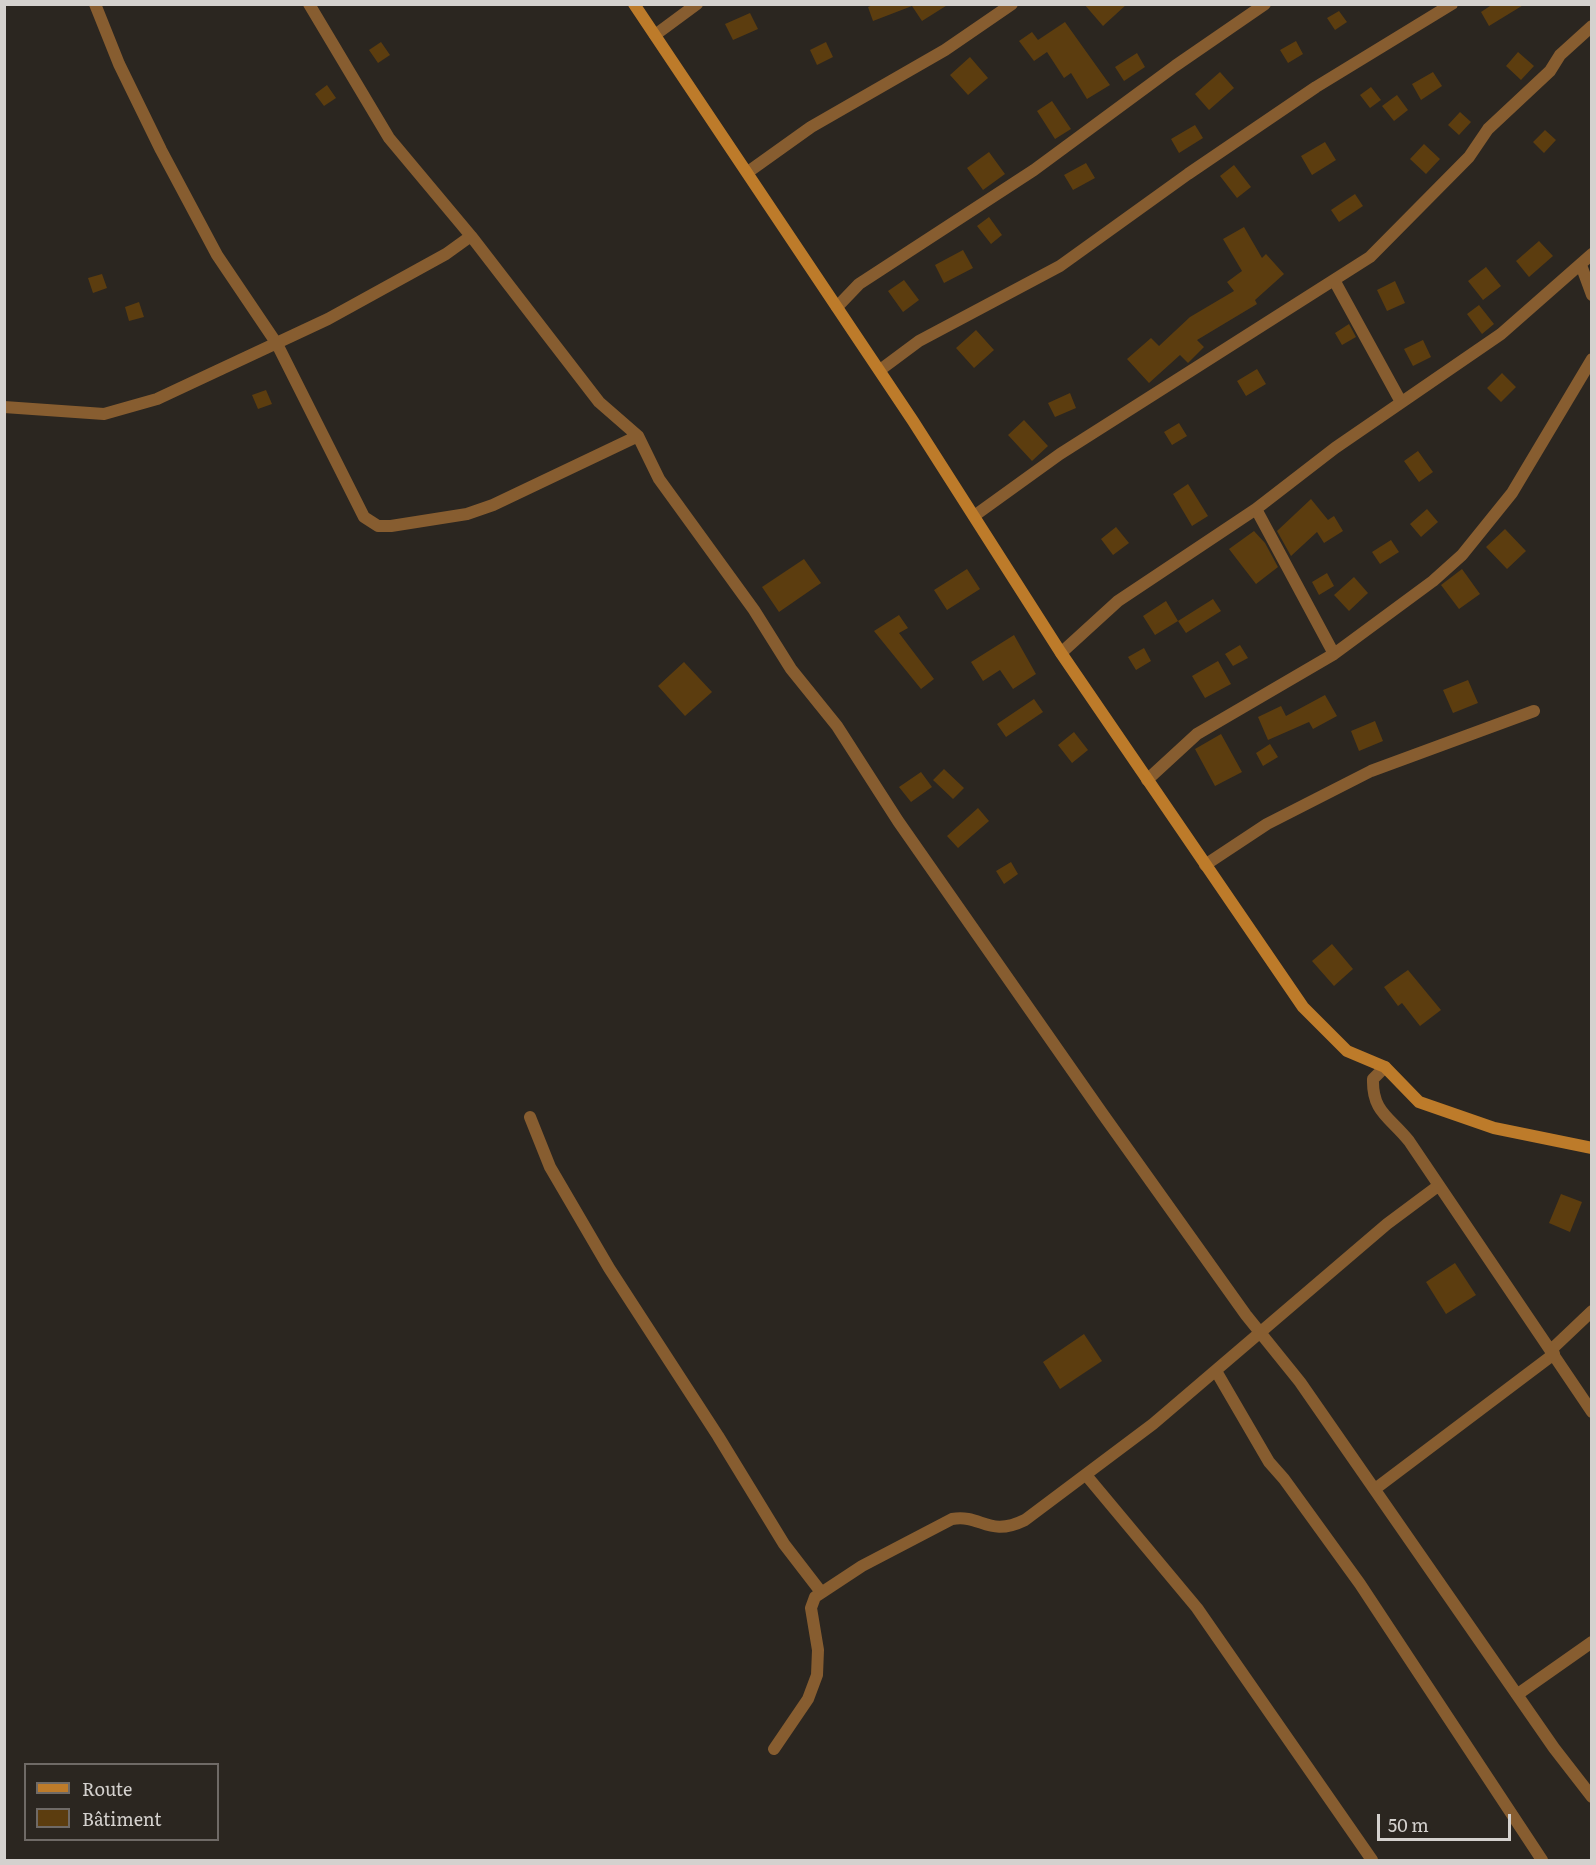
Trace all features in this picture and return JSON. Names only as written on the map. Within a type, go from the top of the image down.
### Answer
[{"type":"main road","points":[[634,4],[880,370],[1061,653],[1303,1007],[1347,1051],[1385,1066],[1419,1102],[1494,1128],[1592,1148]]},
{"type":"street","points":[[95,4],[119,64],[160,150],[217,255],[277,344],[364,517],[378,526],[402,525],[467,514],[493,505],[638,436]]},
{"type":"street","points":[[309,4],[389,138],[471,236],[598,402],[638,436],[659,479],[754,610],[791,669],[837,726],[872,782],[1008,978],[1259,1331],[1300,1382],[1554,1748],[1591,1794]]},
{"type":"street","points":[[655,35],[697,4]]},
{"type":"street","points":[[748,172],[811,128],[945,50],[1012,4]]},
{"type":"street","points":[[837,307],[859,284],[1034,170],[1175,66],[1265,4]]},
{"type":"street","points":[[880,370],[919,341],[1060,266],[1188,174],[1316,87],[1452,4]]},
{"type":"street","points":[[974,516],[1060,454],[1370,257],[1469,157],[1488,129],[1550,71],[1560,55],[1592,26]]},
{"type":"street","points":[[4,407],[46,409],[78,414],[104,414],[128,409],[180,390],[277,344],[422,268],[471,236]]},
{"type":"street","points":[[1061,653],[1118,601],[1256,509],[1294,478],[1500,334],[1592,254]]},
{"type":"street","points":[[1581,265],[1592,295]]},
{"type":"street","points":[[1334,280],[1401,402]]},
{"type":"street","points":[[1147,780],[1197,734],[1334,654],[1432,581],[1474,540],[1512,493],[1592,359]]},
{"type":"street","points":[[1256,509],[1334,654]]},
{"type":"street","points":[[1205,865],[1267,824],[1371,771],[1534,711]]},
{"type":"street","points":[[1385,1066],[1373,1079],[1372,1096],[1378,1109],[1409,1141],[1592,1412]]},
{"type":"street","points":[[530,1117],[550,1167],[609,1268],[718,1436],[784,1544],[821,1592]]},
{"type":"street","points":[[774,1749],[808,1699],[818,1675],[818,1650],[811,1608],[815,1597],[862,1566],[952,1519],[961,1518],[992,1528],[1014,1525],[1040,1510],[1216,1371],[1259,1331],[1387,1224],[1438,1186]]},
{"type":"street","points":[[1554,1354],[1552,1349],[1592,1311]]},
{"type":"street","points":[[1375,1489],[1554,1354]]},
{"type":"street","points":[[1216,1371],[1269,1462],[1284,1479],[1366,1592],[1542,1860]]},
{"type":"street","points":[[1086,1475],[1197,1608],[1372,1860]]},
{"type":"street","points":[[1518,1694],[1592,1642]]},
{"type":"building","points":[[875,4],[949,4],[922,21],[912,6],[873,21],[868,7]]},
{"type":"building","points":[[1084,4],[1127,4],[1103,26]]},
{"type":"building","points":[[1493,4],[1525,4],[1489,26],[1481,12]]},
{"type":"building","points":[[1339,11],[1347,22],[1335,30],[1327,18]]},
{"type":"building","points":[[750,13],[758,29],[733,40],[725,24]]},
{"type":"building","points":[[1065,22],[1110,85],[1087,99],[1071,73],[1064,78],[1047,52],[1034,61],[1019,41],[1032,32],[1038,40]]},
{"type":"building","points":[[1296,41],[1303,54],[1288,63],[1280,50]]},
{"type":"building","points":[[381,42],[390,55],[378,63],[369,50]]},
{"type":"building","points":[[826,42],[833,57],[817,65],[810,50]]},
{"type":"building","points":[[1518,52],[1534,66],[1521,80],[1506,66]]},
{"type":"building","points":[[1137,53],[1145,67],[1124,81],[1115,67]]},
{"type":"building","points":[[970,57],[988,78],[968,95],[950,75]]},
{"type":"building","points":[[1220,72],[1234,88],[1209,110],[1195,94]]},
{"type":"building","points":[[1433,72],[1442,86],[1421,100],[1412,84]]},
{"type":"building","points":[[327,85],[336,98],[324,106],[315,94]]},
{"type":"building","points":[[1371,87],[1381,100],[1370,108],[1360,95]]},
{"type":"building","points":[[1397,95],[1408,110],[1394,121],[1382,106]]},
{"type":"building","points":[[1052,101],[1071,129],[1055,139],[1037,111]]},
{"type":"building","points":[[1460,112],[1471,122],[1459,135],[1448,125]]},
{"type":"building","points":[[1195,125],[1203,138],[1179,153],[1171,139]]},
{"type":"building","points":[[1545,130],[1556,140],[1544,153],[1533,142]]},
{"type":"building","points":[[1325,142],[1336,160],[1312,175],[1301,156]]},
{"type":"building","points":[[1424,144],[1440,159],[1426,174],[1410,159]]},
{"type":"building","points":[[989,152],[1005,174],[983,190],[967,168]]},
{"type":"building","points":[[1086,163],[1095,178],[1073,190],[1064,175]]},
{"type":"building","points":[[1234,165],[1251,187],[1237,198],[1220,176]]},
{"type":"building","points":[[1355,194],[1363,206],[1339,222],[1331,210]]},
{"type":"building","points":[[989,217],[1002,235],[991,244],[977,226]]},
{"type":"building","points":[[1244,227],[1262,258],[1266,254],[1284,274],[1255,300],[1257,304],[1197,340],[1204,347],[1188,363],[1180,355],[1149,383],[1127,359],[1151,338],[1159,346],[1190,317],[1234,291],[1227,282],[1242,271],[1223,239]]},
{"type":"building","points":[[1539,241],[1553,256],[1529,277],[1516,261]]},
{"type":"building","points":[[963,250],[973,268],[944,283],[935,265]]},
{"type":"building","points":[[1486,267],[1501,286],[1483,300],[1468,281]]},
{"type":"building","points":[[102,274],[107,288],[93,293],[88,278]]},
{"type":"building","points":[[904,280],[919,300],[903,312],[888,291]]},
{"type":"building","points":[[1395,281],[1405,303],[1387,311],[1377,290]]},
{"type":"building","points":[[139,302],[144,317],[129,321],[125,307]]},
{"type":"building","points":[[1479,305],[1494,324],[1482,334],[1467,314]]},
{"type":"building","points":[[1349,324],[1356,337],[1342,345],[1335,333]]},
{"type":"building","points":[[976,330],[994,350],[974,368],[956,348]]},
{"type":"building","points":[[1423,340],[1431,357],[1413,366],[1404,349]]},
{"type":"building","points":[[1257,369],[1266,384],[1246,396],[1237,381]]},
{"type":"building","points":[[1502,373],[1516,387],[1501,402],[1487,388]]},
{"type":"building","points":[[266,390],[272,404],[258,409],[252,395]]},
{"type":"building","points":[[1070,393],[1076,408],[1055,417],[1048,403]]},
{"type":"building","points":[[1024,420],[1048,446],[1032,461],[1008,435]]},
{"type":"building","points":[[1179,423],[1187,436],[1172,445],[1164,432]]},
{"type":"building","points":[[1418,451],[1433,472],[1419,482],[1404,461]]},
{"type":"building","points":[[1188,484],[1208,516],[1192,526],[1173,494]]},
{"type":"building","points":[[1311,499],[1328,520],[1334,516],[1343,531],[1324,543],[1317,532],[1291,556],[1277,531]]},
{"type":"building","points":[[1427,509],[1438,522],[1421,537],[1410,524]]},
{"type":"building","points":[[1116,527],[1129,543],[1113,555],[1101,539]]},
{"type":"building","points":[[1505,529],[1526,551],[1507,569],[1486,547]]},
{"type":"building","points":[[1254,531],[1265,543],[1278,567],[1256,584],[1229,549]]},
{"type":"building","points":[[1391,540],[1399,552],[1380,564],[1372,552]]},
{"type":"building","points":[[804,559],[821,583],[779,612],[762,587]]},
{"type":"building","points":[[967,569],[980,589],[947,610],[934,590]]},
{"type":"building","points":[[1462,569],[1480,594],[1459,609],[1441,585]]},
{"type":"building","points":[[1327,573],[1334,586],[1319,595],[1312,582]]},
{"type":"building","points":[[1354,577],[1368,593],[1349,611],[1334,595]]},
{"type":"building","points":[[1213,599],[1221,611],[1186,633],[1178,621]]},
{"type":"building","points":[[1166,601],[1178,621],[1155,635],[1143,616]]},
{"type":"building","points":[[899,615],[908,628],[899,633],[934,679],[921,689],[874,631]]},
{"type":"building","points":[[1014,635],[1036,674],[1013,689],[1000,670],[983,681],[971,662]]},
{"type":"building","points":[[1240,645],[1248,658],[1233,666],[1225,654]]},
{"type":"building","points":[[1144,648],[1151,661],[1136,670],[1128,657]]},
{"type":"building","points":[[1218,661],[1231,684],[1205,698],[1192,676]]},
{"type":"building","points":[[684,662],[712,692],[685,716],[658,686]]},
{"type":"building","points":[[1468,680],[1478,703],[1453,713],[1443,690]]},
{"type":"building","points":[[1325,695],[1337,716],[1313,729],[1309,722],[1268,740],[1258,717],[1281,706],[1286,716]]},
{"type":"building","points":[[1034,699],[1043,712],[1006,737],[997,724]]},
{"type":"building","points":[[1375,721],[1383,741],[1359,751],[1351,731]]},
{"type":"building","points":[[1074,732],[1088,750],[1072,763],[1058,745]]},
{"type":"building","points":[[1221,734],[1242,772],[1215,786],[1195,749]]},
{"type":"building","points":[[1270,744],[1278,757],[1263,766],[1256,753]]},
{"type":"building","points":[[944,769],[964,788],[953,799],[933,780]]},
{"type":"building","points":[[921,772],[932,787],[911,802],[899,787]]},
{"type":"building","points":[[978,808],[989,821],[958,848],[947,836]]},
{"type":"building","points":[[1011,862],[1018,874],[1004,884],[996,871]]},
{"type":"building","points":[[1332,944],[1353,969],[1334,986],[1312,961]]},
{"type":"building","points":[[1408,970],[1441,1010],[1420,1026],[1402,1003],[1398,1006],[1384,987]]},
{"type":"building","points":[[1561,1194],[1582,1202],[1570,1232],[1549,1223]]},
{"type":"building","points":[[1455,1263],[1476,1295],[1446,1314],[1426,1282]]},
{"type":"building","points":[[1084,1334],[1102,1361],[1060,1389],[1043,1362]]}]
